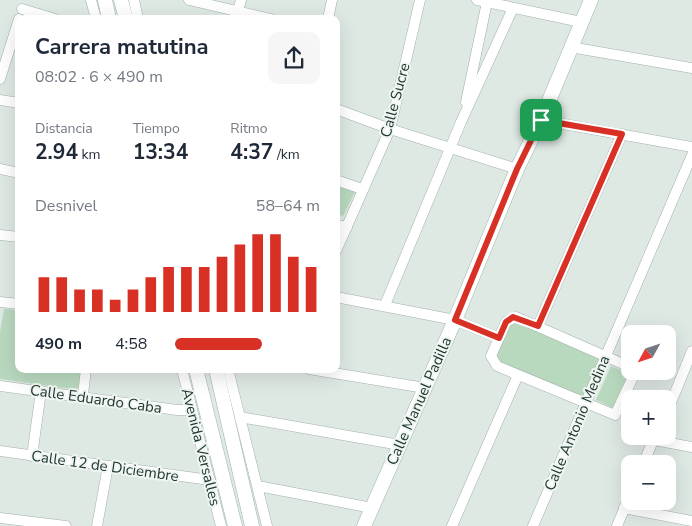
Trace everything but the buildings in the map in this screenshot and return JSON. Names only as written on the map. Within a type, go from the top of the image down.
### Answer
[{"type":"street","points":[[91,0],[95,15]]},
{"type":"street","points":[[105,0],[109,15]]},
{"type":"street","points":[[121,0],[125,15]]},
{"type":"street","points":[[134,0],[137,15]]},
{"type":"street","points":[[189,0],[237,15],[241,0]]},
{"type":"street","points":[[329,15],[332,0]]},
{"type":"street","name":"Calle Sucre","points":[[340,242],[390,129],[420,0]]},
{"type":"street","name":"Calle Manuel Padilla","points":[[364,526],[455,320],[517,169],[541,120],[591,0]]},
{"type":"street","points":[[461,122],[482,1],[582,22]]},
{"type":"street","points":[[385,305],[461,122],[512,8]]},
{"type":"street","points":[[21,12],[36,15]]},
{"type":"street","points":[[0,79],[15,31]]},
{"type":"street","points":[[570,47],[692,68]]},
{"type":"street","points":[[0,100],[15,102]]},
{"type":"street","points":[[340,110],[390,129],[517,169]]},
{"type":"street","points":[[541,120],[692,147]]},
{"type":"street","points":[[538,326],[622,134]]},
{"type":"street","name":"Calle Antonio Medina","points":[[533,526],[692,155]]},
{"type":"street","points":[[0,169],[15,172]]},
{"type":"street","points":[[340,181],[362,189]]},
{"type":"street","points":[[340,226],[347,227]]},
{"type":"street","points":[[0,236],[15,237]]},
{"type":"street","points":[[340,298],[455,320],[499,338]]},
{"type":"street","points":[[0,304],[15,304]]},
{"type":"street","points":[[621,362],[513,317],[506,322],[491,356],[497,366],[585,404],[615,415],[621,404]]},
{"type":"street","points":[[676,393],[689,365],[692,352]]},
{"type":"street","points":[[83,395],[86,373]]},
{"type":"street","name":"Avenida Versalles","points":[[183,373],[221,526]]},
{"type":"street","name":"Avenida Versalles","points":[[197,373],[235,526]]},
{"type":"street","name":"Avenida Versalles","points":[[217,373],[252,526]]},
{"type":"street","points":[[229,373],[267,526]]},
{"type":"street","points":[[339,373],[425,388]]},
{"type":"street","points":[[452,526],[518,375]]},
{"type":"street","name":"Calle Eduardo Caba","points":[[0,386],[83,395],[128,404],[192,410]]},
{"type":"street","points":[[32,456],[41,391]]},
{"type":"street","points":[[240,417],[400,446]]},
{"type":"street","points":[[676,443],[692,447]]},
{"type":"street","name":"Calle 12 de Diciembre","points":[[0,451],[210,480]]},
{"type":"street","points":[[98,526],[108,466]]},
{"type":"street","points":[[258,486],[372,508]]},
{"type":"street","points":[[617,526],[623,510]]},
{"type":"street","points":[[634,510],[692,521]]},
{"type":"street","points":[[0,518],[66,526]]},
{"type":"green space","points":[[340,184],[356,190],[343,216],[340,215]]},
{"type":"green space","points":[[4,309],[15,310],[15,373],[80,373],[78,390],[0,379],[0,332]]},
{"type":"green space","points":[[514,320],[600,358],[582,398],[500,363],[496,354],[508,325]]},
{"type":"green space","points":[[611,366],[621,370],[621,380],[631,380],[626,390],[621,390],[621,401],[617,410],[596,400]]},
{"type":"route","points":[[541,120],[622,134],[538,326],[513,317],[506,322],[499,338],[455,320],[517,169],[541,120]]}]
